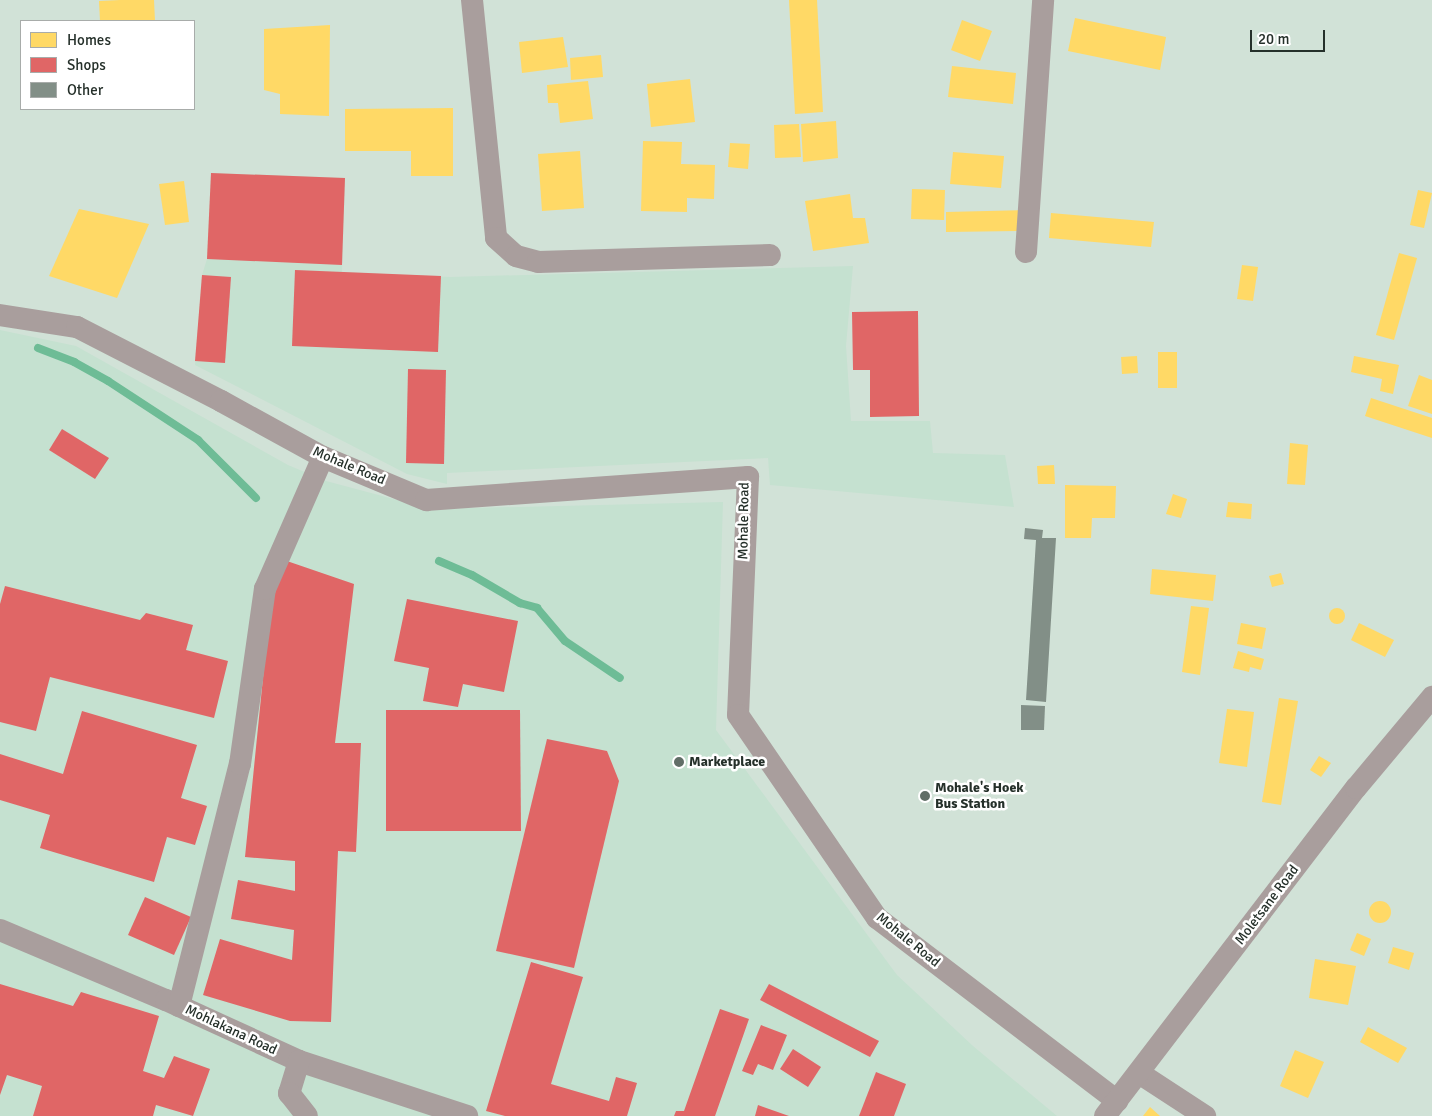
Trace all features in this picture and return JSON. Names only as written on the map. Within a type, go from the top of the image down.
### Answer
[{"type":"street","points":[[472,0],[496,238],[516,256],[538,262],[770,255]]},
{"type":"street","points":[[1026,252],[1043,0]]},
{"type":"street","name":"Mohale Road","points":[[0,315],[77,327],[221,401],[323,457],[426,500],[748,477],[738,715],[877,918],[1111,1108]]},
{"type":"street","points":[[179,1006],[240,764],[265,589],[323,457]]},
{"type":"street","name":"Moletsane Road","points":[[1111,1108],[1356,788],[1432,697]]},
{"type":"street","name":"Mohlakana Road","points":[[0,930],[179,1006],[300,1061],[467,1116]]},
{"type":"street","points":[[300,1061],[289,1093],[307,1116]]},
{"type":"street","points":[[1139,1073],[1205,1116]]},
{"type":"shaded area","points":[[211,173],[345,178],[342,272],[450,277],[853,266],[846,346],[851,421],[930,421],[933,453],[1005,455],[1014,507],[770,485],[768,458],[447,473],[447,484],[407,474],[195,365],[202,275],[207,259]]},
{"type":"shaded area","points":[[0,330],[76,346],[288,465],[326,481],[431,509],[723,502],[716,730],[897,975],[973,1046],[1057,1116],[0,1116]]},
{"type":"building: Homes","points":[[154,0],[155,20],[100,20],[99,1]]},
{"type":"building: Homes","points":[[789,0],[817,0],[823,112],[795,114]]},
{"type":"building: Homes","points":[[1075,18],[1166,37],[1160,70],[1068,51]]},
{"type":"building: Homes","points":[[962,20],[992,31],[980,61],[951,50]]},
{"type":"building: Homes","points":[[330,25],[329,116],[280,114],[280,94],[264,90],[264,29]]},
{"type":"building: Homes","points":[[563,37],[568,67],[522,73],[519,42]]},
{"type":"building: Homes","points":[[601,55],[603,77],[571,80],[570,58]]},
{"type":"building: Homes","points":[[952,66],[1016,73],[1013,104],[948,97]]},
{"type":"building: Homes","points":[[690,79],[695,122],[651,127],[647,84]]},
{"type":"building: Homes","points":[[588,81],[593,119],[560,123],[558,103],[548,103],[547,85]]},
{"type":"building: Homes","points":[[453,108],[453,176],[411,176],[411,151],[345,151],[345,109]]},
{"type":"building: Homes","points":[[836,121],[838,158],[803,162],[801,124]]},
{"type":"building: Homes","points":[[799,124],[801,157],[775,158],[774,125]]},
{"type":"building: Homes","points":[[643,141],[682,142],[681,164],[715,165],[714,199],[687,198],[687,212],[641,211]]},
{"type":"building: Homes","points":[[730,143],[750,144],[748,169],[728,167]]},
{"type":"building: Homes","points":[[580,151],[584,208],[542,211],[538,154]]},
{"type":"building: Homes","points":[[953,152],[1004,156],[1001,188],[950,184]]},
{"type":"building: Homes","points":[[184,181],[189,222],[165,225],[159,184]]},
{"type":"building: Homes","points":[[912,189],[945,190],[944,220],[911,219]]},
{"type":"building: Homes","points":[[1418,190],[1432,193],[1424,228],[1410,225]]},
{"type":"building: Homes","points":[[850,194],[853,218],[865,218],[869,243],[813,251],[805,201]]},
{"type":"building: Homes","points":[[79,209],[149,224],[117,298],[49,276]]},
{"type":"building: Homes","points":[[1023,210],[1023,231],[946,232],[946,212]]},
{"type":"building: Homes","points":[[1051,213],[1154,222],[1151,247],[1049,238]]},
{"type":"building: Homes","points":[[1399,253],[1417,258],[1394,340],[1376,335]]},
{"type":"building: Homes","points":[[1242,265],[1258,267],[1253,301],[1237,299]]},
{"type":"building: Homes","points":[[1158,352],[1177,352],[1177,388],[1158,388]]},
{"type":"building: Homes","points":[[1137,356],[1138,373],[1122,374],[1121,357]]},
{"type":"building: Homes","points":[[1354,356],[1399,365],[1393,394],[1380,391],[1382,379],[1351,372]]},
{"type":"building: Homes","points":[[1419,375],[1432,380],[1432,414],[1408,406]]},
{"type":"building: Homes","points":[[1371,398],[1432,418],[1432,438],[1365,416]]},
{"type":"building: Homes","points":[[1290,443],[1308,445],[1305,485],[1287,484]]},
{"type":"building: Homes","points":[[1054,465],[1055,484],[1038,484],[1037,466]]},
{"type":"building: Homes","points":[[1065,485],[1116,486],[1115,518],[1092,518],[1091,538],[1065,538]]},
{"type":"building: Homes","points":[[1173,494],[1187,499],[1181,518],[1166,514]]},
{"type":"building: Homes","points":[[1228,502],[1252,504],[1251,519],[1226,517]]},
{"type":"building: Homes","points":[[1152,569],[1216,575],[1213,601],[1150,594]]},
{"type":"building: Homes","points":[[1281,573],[1284,584],[1272,587],[1269,576]]},
{"type":"building: Homes","points":[[1191,606],[1209,608],[1200,675],[1182,672]]},
{"type":"building: Homes","points":[[1334,608],[1340,608],[1345,613],[1343,622],[1334,624],[1329,619],[1329,613]]},
{"type":"building: Homes","points":[[1241,623],[1266,628],[1262,649],[1237,644]]},
{"type":"building: Homes","points":[[1359,623],[1394,640],[1385,657],[1351,640]]},
{"type":"building: Homes","points":[[1238,651],[1264,659],[1261,670],[1250,667],[1249,672],[1233,668]]},
{"type":"building: Homes","points":[[1279,698],[1298,701],[1281,805],[1262,802]]},
{"type":"building: Homes","points":[[1227,709],[1254,712],[1247,767],[1219,763]]},
{"type":"building: Homes","points":[[1319,756],[1331,763],[1321,777],[1310,770]]},
{"type":"building: Homes","points":[[1380,901],[1388,904],[1391,912],[1388,920],[1380,923],[1372,920],[1369,912],[1372,904]]},
{"type":"building: Homes","points":[[1357,933],[1371,939],[1364,956],[1350,950]]},
{"type":"building: Homes","points":[[1393,947],[1414,953],[1409,970],[1388,963]]},
{"type":"building: Homes","points":[[1315,959],[1356,966],[1348,1005],[1309,998]]},
{"type":"building: Homes","points":[[1368,1027],[1407,1048],[1398,1063],[1360,1042]]},
{"type":"building: Homes","points":[[1295,1050],[1324,1062],[1308,1098],[1280,1086]]},
{"type":"building: Homes","points":[[1150,1107],[1160,1116],[1143,1116]]},
{"type":"building: Shops","points":[[211,173],[345,178],[342,265],[207,259]]},
{"type":"building: Shops","points":[[295,270],[441,276],[438,352],[292,346]]},
{"type":"building: Shops","points":[[202,275],[231,277],[225,363],[195,361]]},
{"type":"building: Shops","points":[[918,311],[919,416],[870,417],[870,370],[853,370],[852,312]]},
{"type":"building: Shops","points":[[408,369],[446,370],[444,464],[406,463]]},
{"type":"building: Shops","points":[[62,429],[109,458],[95,479],[49,450]]},
{"type":"building: Shops","points":[[284,560],[354,584],[335,743],[361,743],[356,852],[338,851],[331,1022],[290,1021],[203,995],[220,939],[292,960],[294,930],[231,919],[238,880],[295,891],[295,861],[245,857],[272,588]]},
{"type":"building: Shops","points":[[5,586],[140,620],[146,613],[193,625],[186,650],[228,661],[214,718],[50,677],[36,731],[0,722],[0,604]]},
{"type":"building: Shops","points":[[407,599],[518,621],[504,692],[463,684],[458,707],[423,701],[429,668],[394,661]]},
{"type":"building: Shops","points":[[386,710],[520,710],[521,831],[386,831]]},
{"type":"building: Shops","points":[[82,711],[197,745],[181,798],[207,806],[195,845],[167,837],[154,882],[40,848],[50,815],[0,800],[0,754],[63,774]]},
{"type":"building: Shops","points":[[547,739],[607,751],[619,781],[574,968],[496,951]]},
{"type":"building: Shops","points":[[145,897],[191,917],[174,955],[128,935]]},
{"type":"building: Shops","points":[[531,962],[583,977],[551,1084],[609,1101],[616,1077],[637,1083],[627,1116],[505,1116],[486,1111]]},
{"type":"building: Shops","points":[[0,984],[73,1006],[81,992],[159,1016],[143,1071],[164,1078],[174,1056],[210,1069],[193,1116],[156,1105],[153,1116],[33,1116],[42,1086],[7,1075],[0,1095]]},
{"type":"building: Shops","points":[[769,984],[879,1041],[870,1057],[760,1000]]},
{"type":"building: Shops","points":[[720,1009],[749,1019],[715,1116],[674,1116],[676,1111],[684,1111]]},
{"type":"building: Shops","points":[[761,1025],[787,1035],[773,1070],[758,1064],[753,1075],[742,1071]]},
{"type":"building: Shops","points":[[793,1049],[821,1067],[808,1087],[780,1069]]},
{"type":"building: Shops","points":[[876,1072],[906,1084],[894,1116],[859,1116]]},
{"type":"building: Shops","points":[[758,1105],[789,1116],[755,1116]]},
{"type":"building: Other","points":[[1025,528],[1043,530],[1042,538],[1056,538],[1046,702],[1026,700],[1036,540],[1024,539]]},
{"type":"building: Other","points":[[1021,705],[1045,706],[1044,730],[1021,730]]},
{"type":"waterway","points":[[38,348],[74,362],[108,381],[198,440],[256,498]]},
{"type":"waterway","points":[[439,561],[472,575],[520,603],[537,608],[565,641],[620,678]]},
{"type":"place","name":"Marketplace","points":[[679,762]]},
{"type":"place","name":"Mohale's Hoek Bus Station","points":[[925,796]]}]
